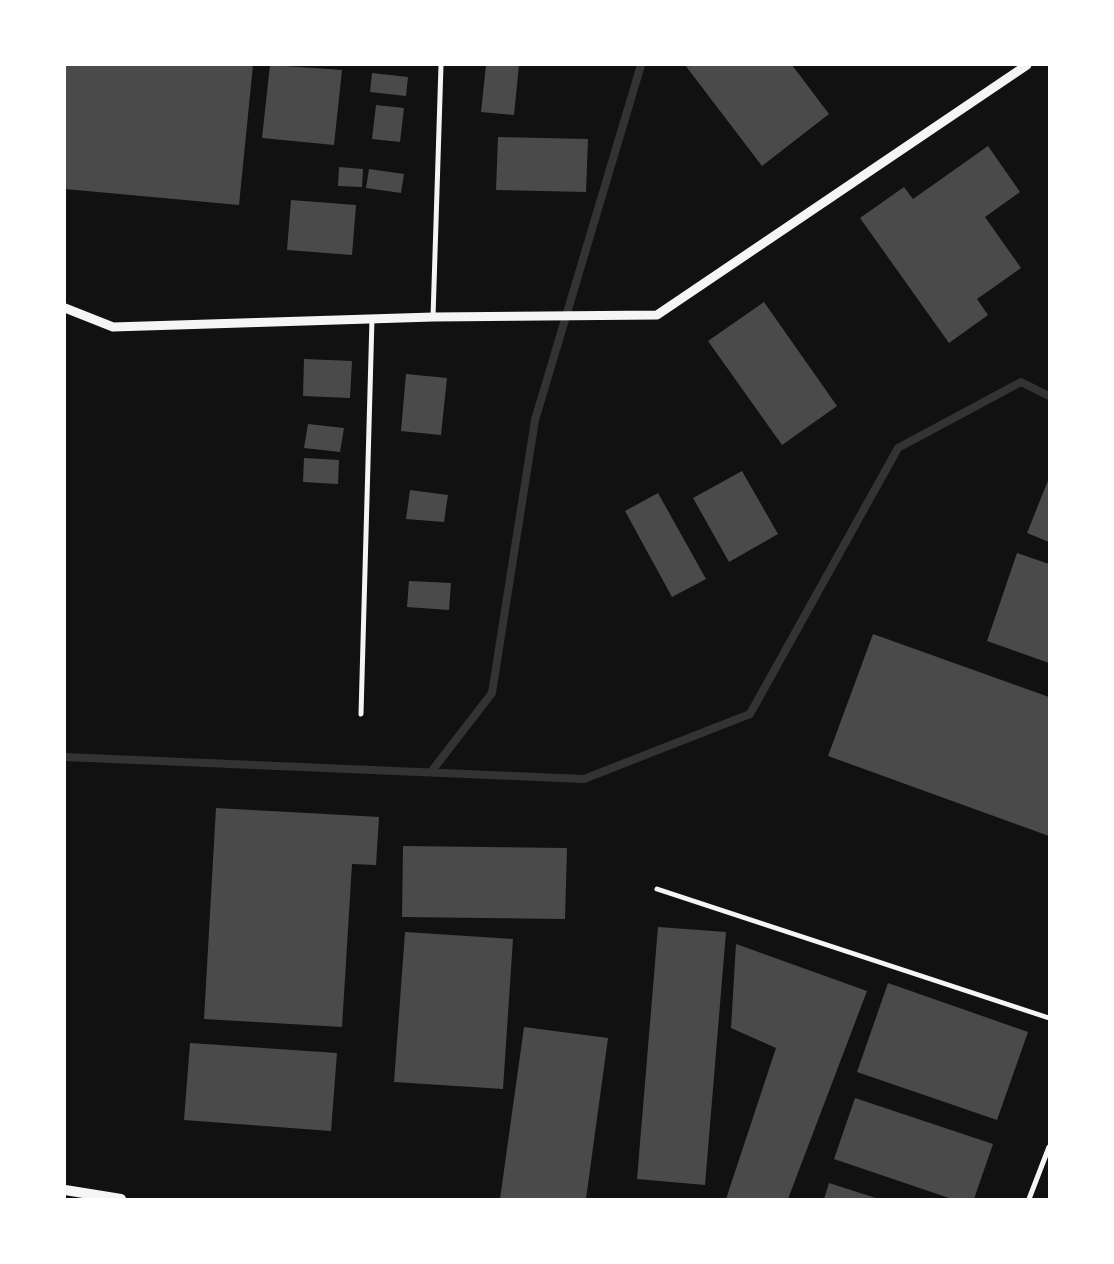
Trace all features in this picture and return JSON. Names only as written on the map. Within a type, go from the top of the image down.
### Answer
[{"type":"main road","points":[[65,1190],[121,1199]]},
{"type":"street","points":[[433,317],[441,65]]},
{"type":"street","points":[[65,308],[113,327],[433,317],[657,314],[1028,65]]},
{"type":"street","points":[[361,714],[372,319]]},
{"type":"street","points":[[657,889],[1049,1018]]},
{"type":"street","points":[[1029,1199],[1049,1147]]},
{"type":"building","points":[[65,65],[253,65],[239,205],[65,189]]},
{"type":"building","points":[[270,65],[342,70],[334,145],[262,138]]},
{"type":"building","points":[[486,65],[519,65],[514,115],[481,112]]},
{"type":"building","points":[[685,65],[792,65],[829,114],[762,166]]},
{"type":"building","points":[[372,73],[408,77],[406,96],[370,92]]},
{"type":"building","points":[[376,105],[404,108],[400,142],[372,139]]},
{"type":"building","points":[[498,137],[588,139],[586,192],[496,190]]},
{"type":"building","points":[[988,146],[1020,192],[985,217],[1021,268],[977,299],[988,315],[949,343],[860,218],[904,187],[913,199]]},
{"type":"building","points":[[339,167],[363,169],[362,187],[338,186]]},
{"type":"building","points":[[369,169],[404,174],[401,193],[366,188]]},
{"type":"building","points":[[291,200],[356,205],[352,255],[287,250]]},
{"type":"building","points":[[764,302],[837,406],[782,445],[708,341]]},
{"type":"building","points":[[304,359],[352,361],[350,398],[303,396]]},
{"type":"building","points":[[406,374],[447,378],[441,435],[401,431]]},
{"type":"building","points":[[308,424],[344,428],[340,452],[304,448]]},
{"type":"building","points":[[304,458],[339,460],[338,484],[303,482]]},
{"type":"building","points":[[742,471],[778,534],[729,562],[693,498]]},
{"type":"building","points":[[1049,478],[1049,542],[1027,533]]},
{"type":"building","points":[[410,490],[448,495],[444,522],[406,519]]},
{"type":"building","points":[[658,493],[706,579],[672,597],[625,511]]},
{"type":"building","points":[[1017,553],[1049,564],[1049,663],[987,641]]},
{"type":"building","points":[[409,581],[451,583],[449,610],[407,607]]},
{"type":"building","points":[[873,634],[1049,697],[1049,836],[828,756]]},
{"type":"building","points":[[216,808],[379,817],[376,865],[352,864],[342,1027],[204,1019]]},
{"type":"building","points":[[403,846],[567,848],[565,919],[402,917]]},
{"type":"building","points":[[658,927],[726,932],[705,1185],[637,1179]]},
{"type":"building","points":[[405,932],[513,939],[503,1089],[394,1082]]},
{"type":"building","points":[[736,944],[867,991],[788,1199],[726,1199],[776,1048],[731,1028]]},
{"type":"building","points":[[888,983],[1028,1032],[997,1120],[857,1072]]},
{"type":"building","points":[[524,1027],[608,1038],[586,1199],[500,1199]]},
{"type":"building","points":[[190,1043],[337,1053],[331,1131],[184,1120]]},
{"type":"building","points":[[855,1098],[993,1144],[974,1199],[952,1199],[834,1159]]},
{"type":"building","points":[[829,1183],[879,1199],[824,1199]]},
{"type":"waterway","points":[[431,772],[492,693],[535,420],[641,65]]},
{"type":"waterway","points":[[65,757],[584,779],[750,714],[898,448],[1021,382],[1049,396]]}]
